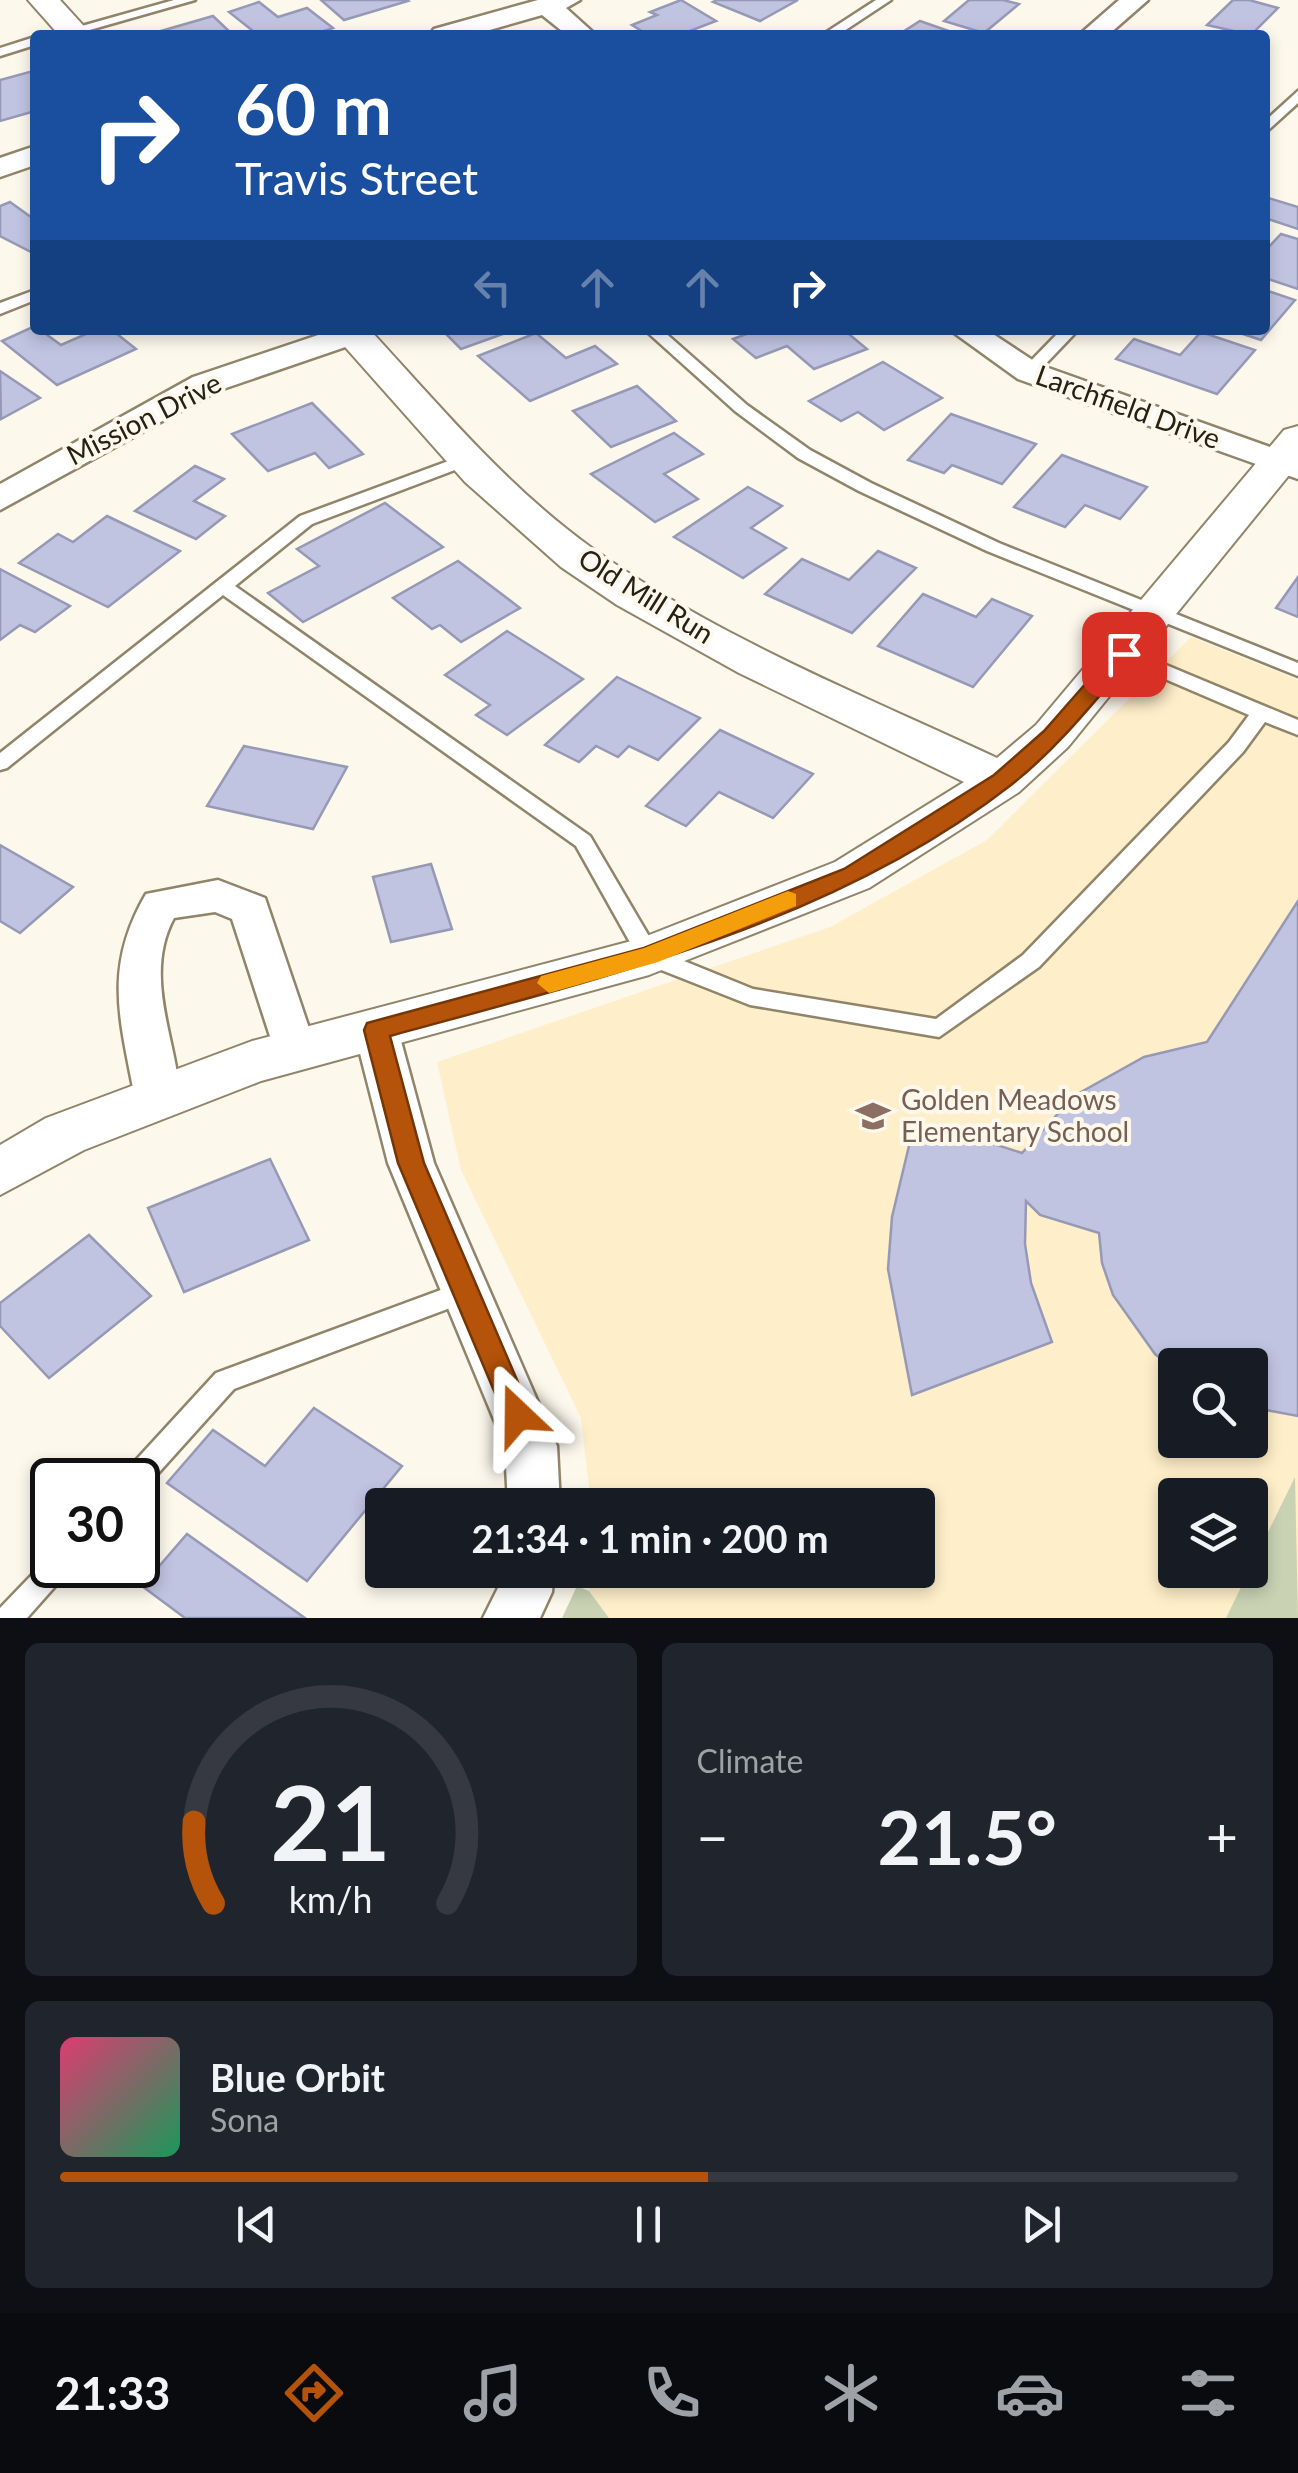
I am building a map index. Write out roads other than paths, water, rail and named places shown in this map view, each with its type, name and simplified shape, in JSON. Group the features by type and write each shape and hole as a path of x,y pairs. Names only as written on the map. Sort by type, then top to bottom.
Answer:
{"street":[{"path":"43,0 65,30"},
{"path":"1098,30 1135,0"},
{"path":"461,30 557,3 580,30"},
{"path":"0,168 30,157"},
{"name":"Mission Drive","path":"0,499 165,402 342,335"},
{"name":"Old Mill Run","path":"353,335 526,517 610,578 720,643 1002,780"},
{"name":"Larchfield Drive","path":"974,335 1029,372 1292,456"},
{"path":"0,1172 65,1134 294,1049 649,956 852,875 1002,780 1052,736 1292,456"},
{"path":"158,1098 140,1020 139,976 143,930 161,905 218,896 250,909 294,1049"},
{"path":"376,1030 411,1163 531,1446 533,1488"},
{"path":"510,1618 526,1588"}],"lane":[{"path":"82,30 189,0"},
{"path":"836,30 885,0"},
{"path":"0,52 30,43"},
{"path":"1270,124 1298,95"},
{"path":"0,308 30,296"},
{"path":"658,335 741,408 804,454 993,546 1298,670"},
{"path":"1029,372 1065,335"},
{"path":"0,763 306,520 470,458"},
{"path":"223,586 583,840 649,956 750,997 939,1028 1031,961 1236,747 1262,712"},
{"path":"1124,654 1298,728"},
{"path":"155,1458 224,1381 465,1292"},
{"path":"9,1618 37,1588"}],"place":[{"name":"Golden Meadows Elementary School","path":"873,1116"}]}
